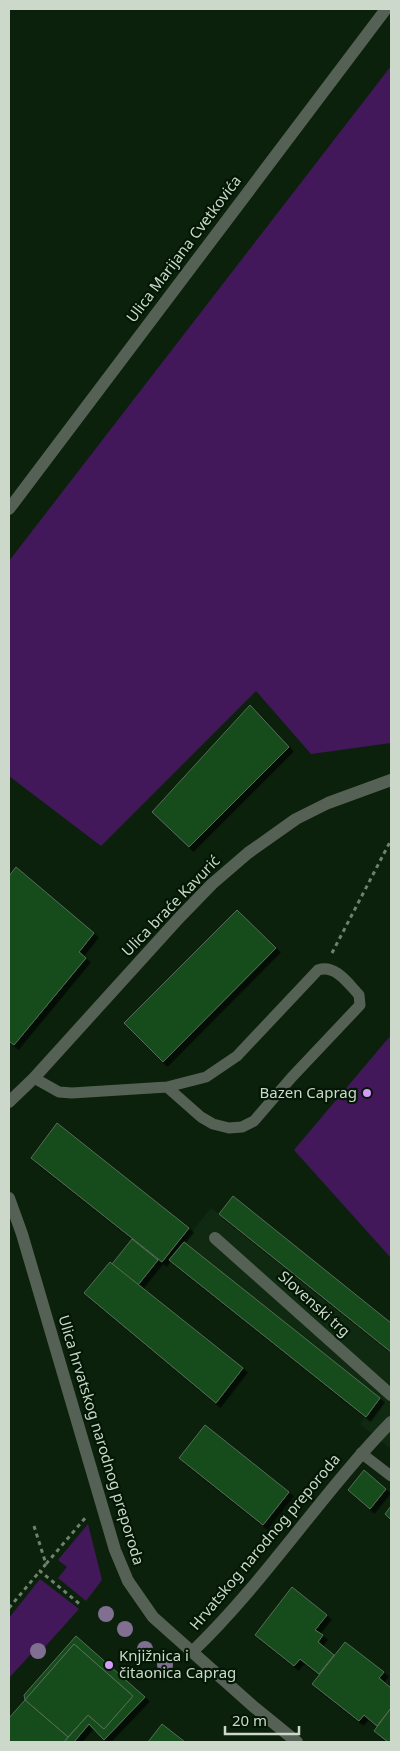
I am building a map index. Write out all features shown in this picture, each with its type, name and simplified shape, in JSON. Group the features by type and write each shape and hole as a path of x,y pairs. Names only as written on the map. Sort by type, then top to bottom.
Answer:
{"street":[{"name":"Ulica Marijana Cvetkovića","path":"9,509 386,9"},
{"name":"Ulica braće Kavurić","path":"9,1102 34,1078 212,884 248,853 304,816 336,800 391,780"},
{"name":"Ulica hrvatskog narodnog preporoda","path":"9,1198 22,1234 92,1475 121,1566 137,1597 153,1617 297,1742"},
{"name":"Slovenski trg","path":"215,1238 391,1395"},
{"path":"362,1453 391,1422"},
{"name":"Hrvatskog narodnog preporoda","path":"192,1652 233,1608 362,1453"}],"lane":[{"path":"34,1078 59,1092 72,1093 167,1087 206,1077 227,1064 315,972 328,968 334,970 359,995 360,1005 292,1077 254,1121 242,1127 229,1128 213,1124 167,1087"},
{"path":"362,1453 391,1476"}],"path":[{"path":"328,968 333,952 391,840"},
{"path":"9,1608 87,1516"},
{"path":"34,1526 46,1564"},
{"path":"40,1571 82,1606"}],"shaded area":[{"path":"391,66 391,743 311,754 256,691 101,846 9,776 9,561"},
{"name":"Bazen Caprag","path":"391,1035 391,1258 294,1150"},
{"path":"233,1196 391,1323 391,1449 360,1424 365,1417 169,1260 211,1208 219,1214"},
{"path":"88,1524 102,1580 86,1601 58,1578 67,1567 58,1560"},
{"path":"40,1579 79,1609 43,1649 39,1645 9,1678 9,1618"}],"building":[{"path":"250,705 289,747 189,847 152,812"},
{"path":"16,867 94,933 79,952 86,958 14,1045 9,1041 9,876"},
{"path":"237,910 276,948 163,1062 124,1023"},
{"path":"57,1123 189,1228 162,1262 31,1158"},
{"path":"233,1196 391,1323 391,1352 219,1214"},
{"path":"132,1239 158,1260 138,1285 112,1264"},
{"path":"184,1242 380,1398 366,1417 169,1260"},
{"path":"110,1262 243,1368 216,1403 84,1293"},
{"path":"205,1425 289,1492 263,1525 179,1458"},
{"path":"364,1470 386,1489 370,1509 348,1490"},
{"path":"391,1506 391,1520 385,1514"},
{"path":"292,1587 327,1615 315,1630 323,1635 318,1642 334,1655 319,1674 300,1659 294,1666 255,1635"},
{"path":"76,1636 145,1697 104,1740 89,1724 74,1742 64,1742 88,1715 104,1729 133,1696 74,1644 25,1700 24,1695"},
{"path":"345,1642 384,1672 379,1678 391,1688 391,1708 377,1726 364,1715 359,1721 312,1684"},
{"path":"74,1644 133,1696 104,1729 88,1715 68,1737 25,1700"},
{"path":"25,1700 68,1737 64,1742 9,1742 9,1718"},
{"path":"391,1708 391,1742 388,1742 374,1731"},
{"path":"162,1724 185,1742 148,1742"}],"place":[{"name":"Bazen Caprag","path":"367,1093"},
{"name":"Knjižnica i čitaonica Caprag","path":"109,1665"}]}
